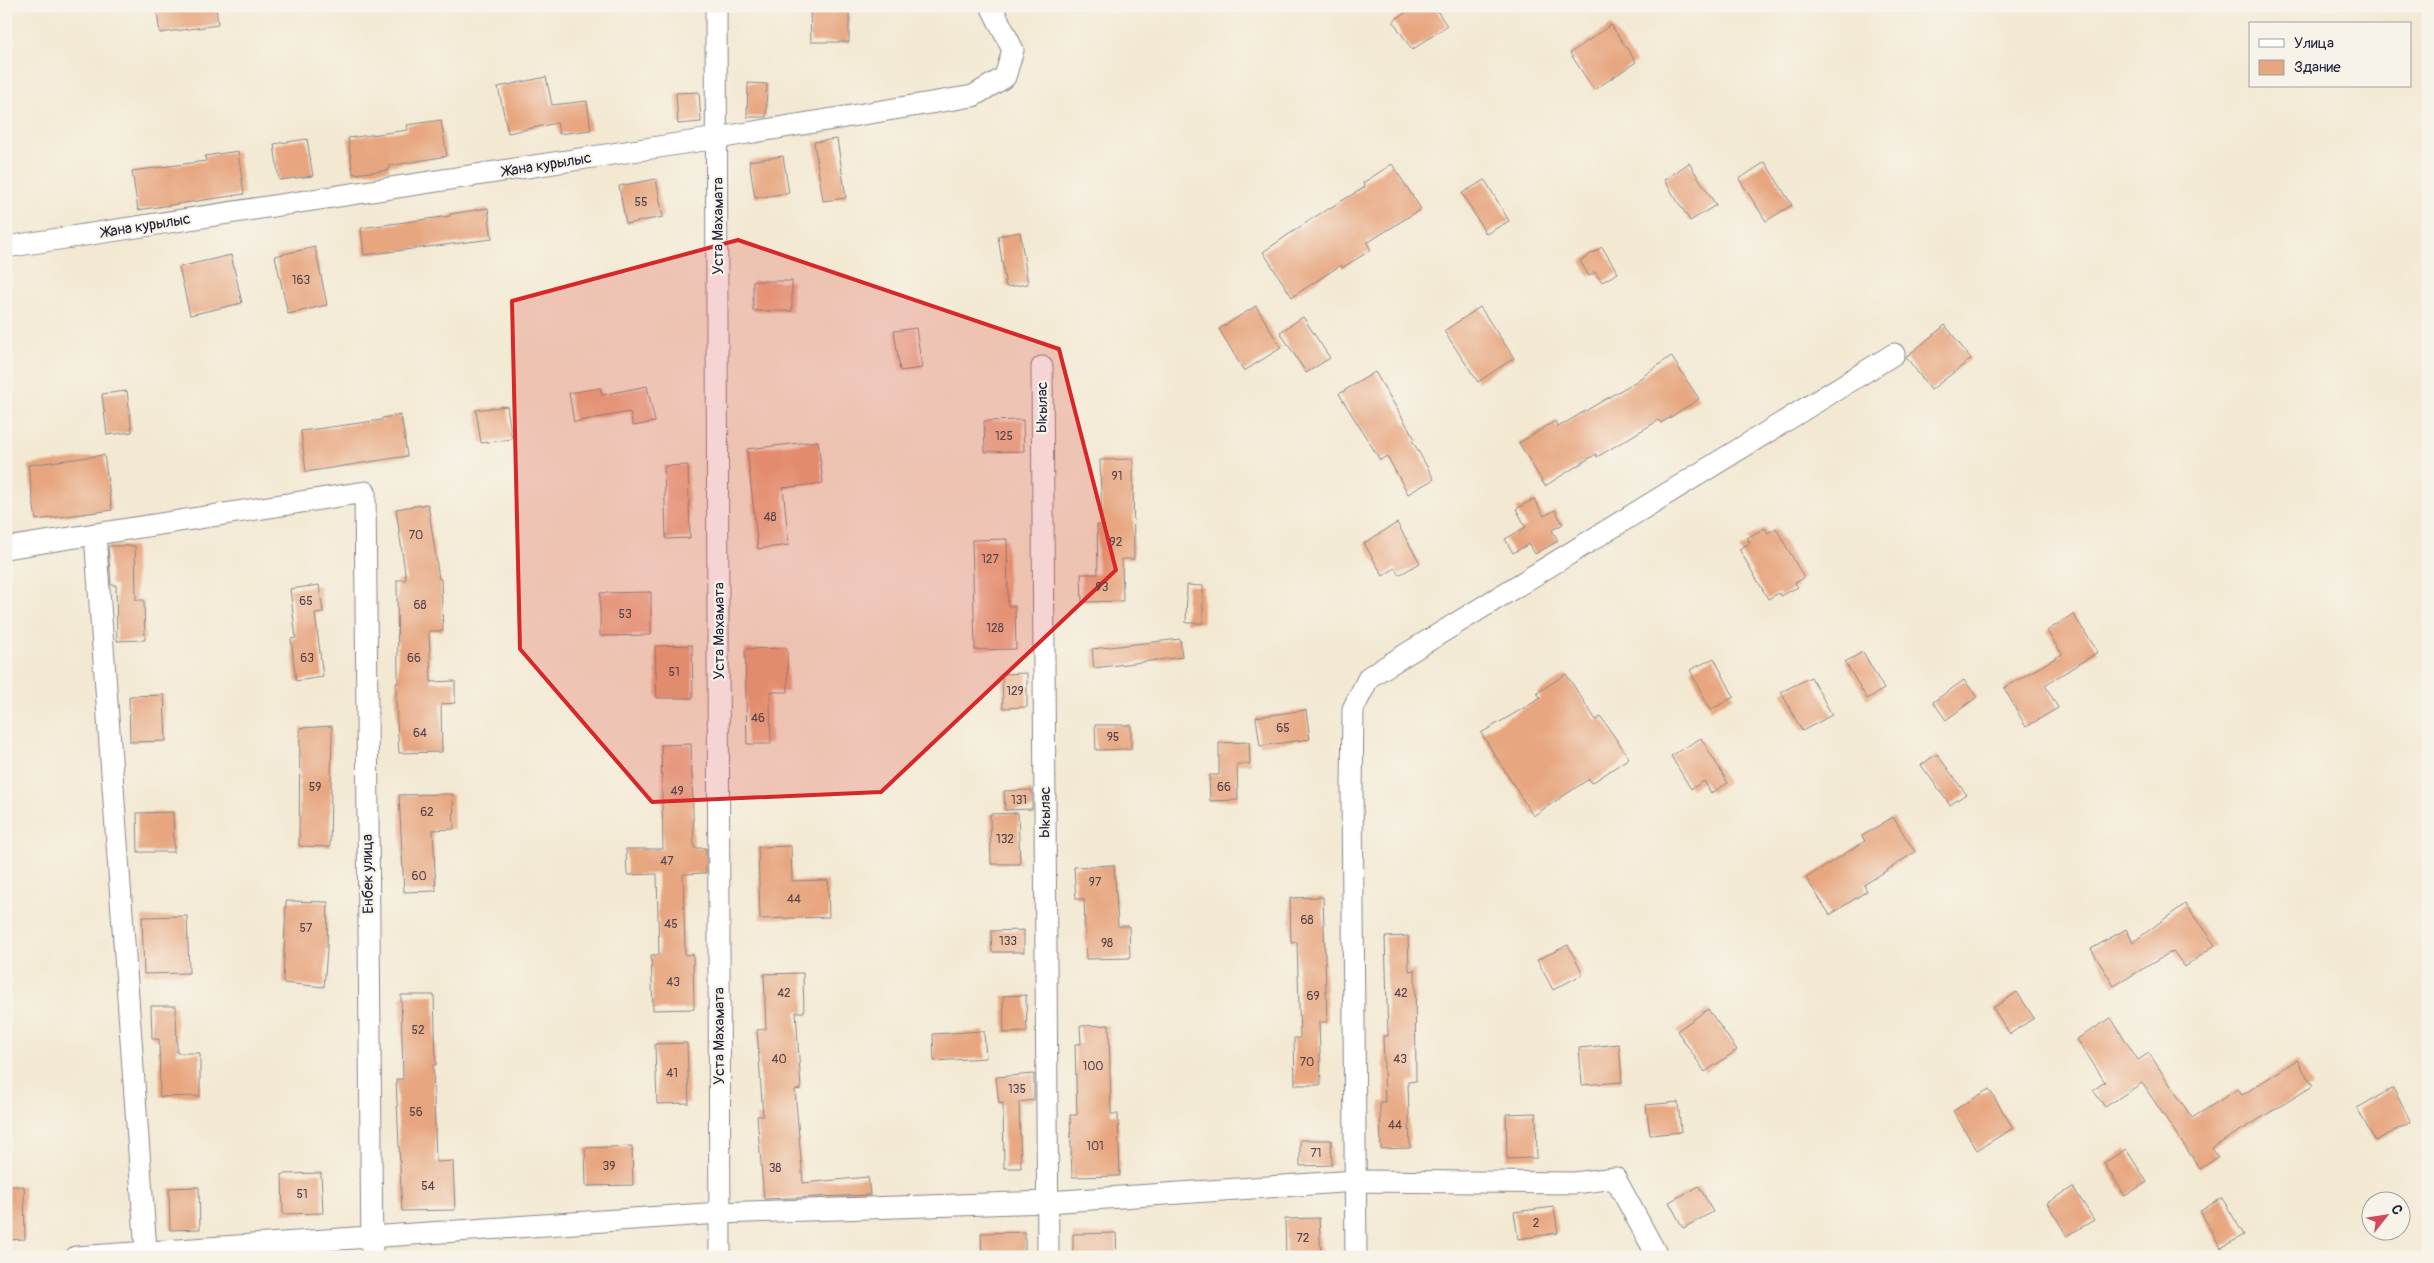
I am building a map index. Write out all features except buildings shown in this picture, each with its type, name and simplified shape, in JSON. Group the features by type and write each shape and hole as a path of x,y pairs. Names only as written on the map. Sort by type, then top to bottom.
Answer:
{"street":[{"name":"Уста Махамата","path":"716,6 720,1257"},
{"name":"Жана курылыс","path":"6,248 717,138 973,96 1005,78 1013,50 991,6"},
{"path":"1356,1257 1353,709 1369,677 1894,354"},
{"name":"Ыкылас","path":"1042,366 1048,1257"},
{"name":"Енбек улица","path":"95,534 365,492 372,1246"},
{"path":"6,548 95,534 146,1251"},
{"path":"76,1257 146,1251 372,1246 720,1213 1048,1202 1356,1180 1574,1183 1615,1178 1658,1257"}],"highlighted area":[{"path":"738,240 1059,349 1116,570 881,792 652,802 520,649 512,301"}]}
